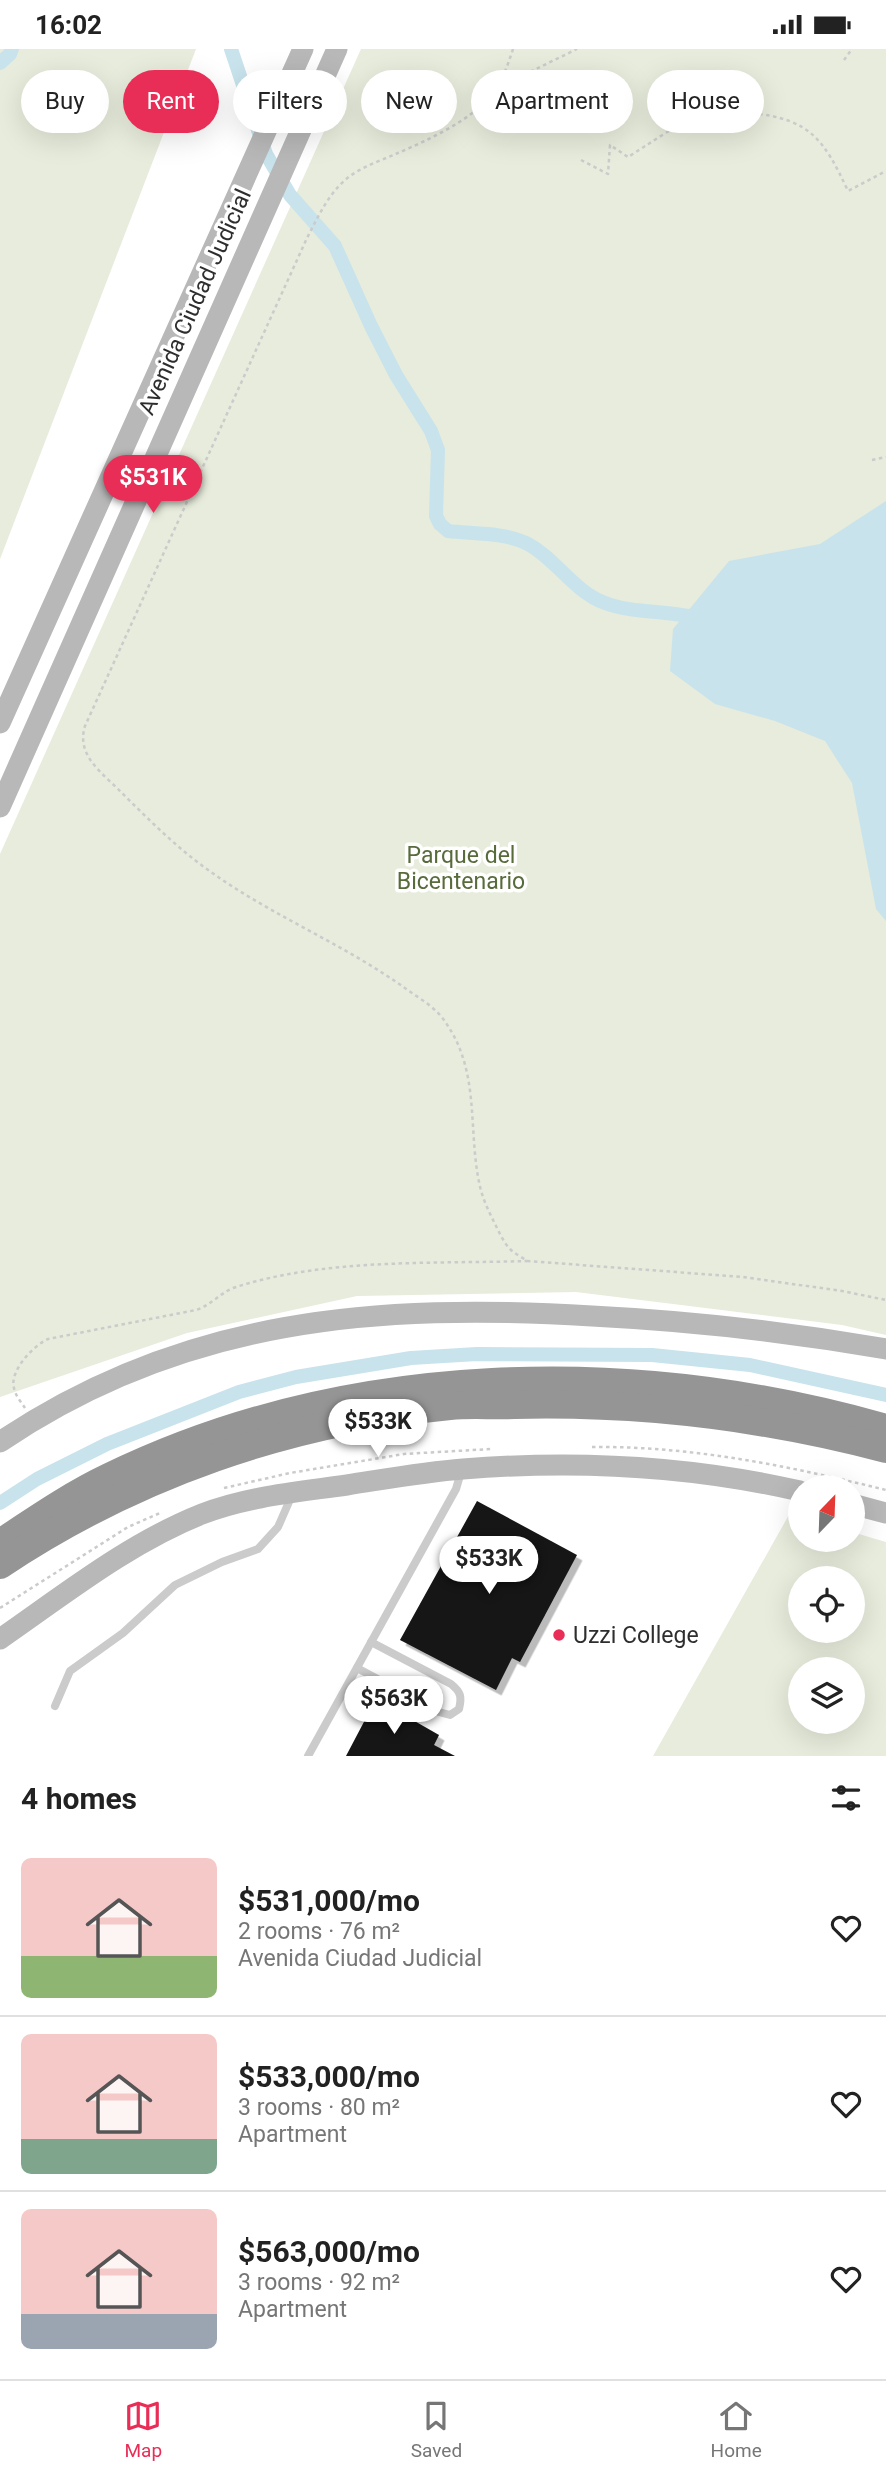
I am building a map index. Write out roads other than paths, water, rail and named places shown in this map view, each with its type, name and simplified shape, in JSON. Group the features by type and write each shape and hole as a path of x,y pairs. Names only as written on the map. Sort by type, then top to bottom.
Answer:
{"highway":[{"path":"0,1543 107,1478 230,1429 300,1409 416,1387 510,1382 612,1383 729,1394 886,1428"},
{"path":"0,1565 41,1538 120,1496 166,1475 240,1448 369,1416 453,1405 630,1406 771,1424 886,1449"}],"street":[{"name":"Avenida Ciudad Judicial","path":"0,723 303,49"},
{"name":"Avenida Ciudad Judicial","path":"0,807 337,49"},
{"path":"0,1442 31,1421 120,1375 163,1359 232,1337 340,1318 472,1311 550,1313 725,1327 816,1337 886,1349"},
{"path":"0,1639 159,1533 203,1514 241,1502 462,1469 540,1466 628,1468 733,1477 788,1488"},
{"path":"865,1507 886,1513"}],"lane":[{"path":"308,1756 456,1489 462,1469"},
{"path":"55,1706 70,1671 123,1633 175,1585 222,1562 258,1549 278,1527 294,1493"},
{"path":"357,1668 439,1712 450,1715 459,1709 459,1690 371,1642"}],"water":[{"path":"886,501 886,921 876,909 852,783 825,741 775,721 715,704 670,671 673,629 729,561 820,544"}],"waterway":[{"path":"0,63 12,49"},
{"path":"231,49 266,154 290,195 335,246 396,375 431,431 438,450 436,516 440,524 448,531 499,535 528,544 583,591 605,603 628,609 701,619"},
{"path":"0,1503 37,1479 107,1444 239,1392 296,1377 411,1358 477,1354 652,1355 750,1365 886,1395"}],"place":[{"name":"Uzzi College","path":"559,1635"}],"park label":[{"name":"Parque del Bicentenario","path":"461,868"}]}
